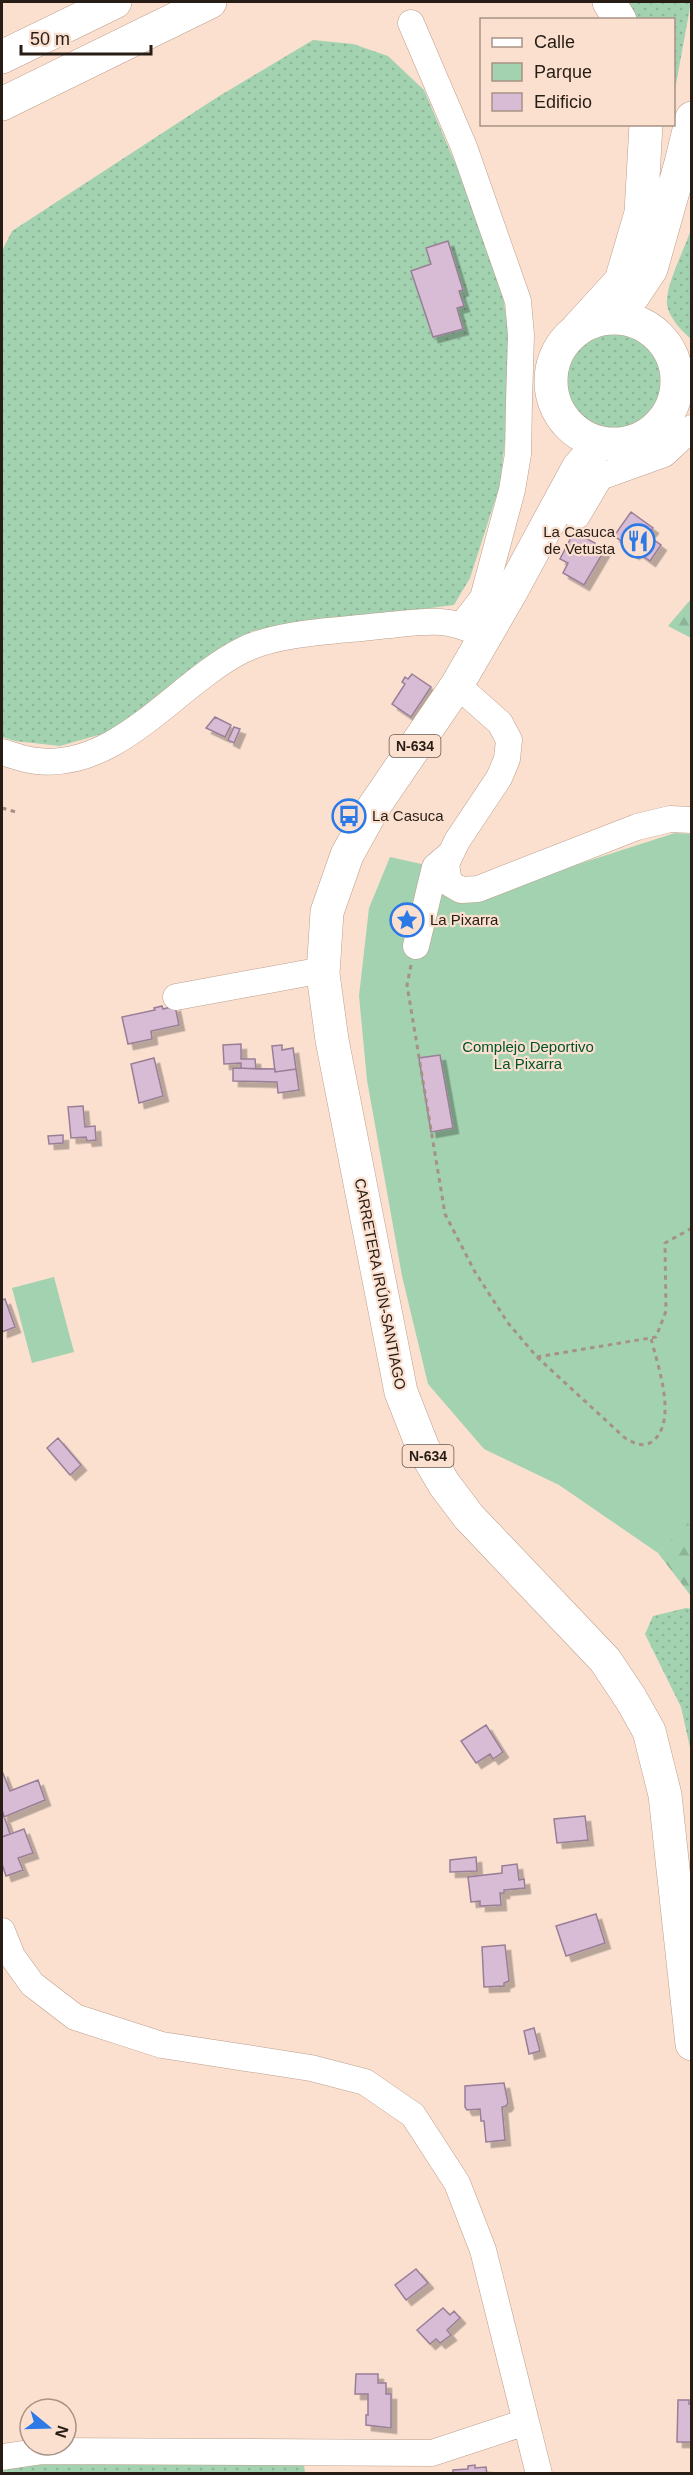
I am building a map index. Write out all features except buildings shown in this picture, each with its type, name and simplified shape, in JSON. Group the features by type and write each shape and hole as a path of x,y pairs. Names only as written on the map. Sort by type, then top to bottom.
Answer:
{"highway":[{"path":"10,52 101,2"},
{"path":"10,52 114,2"},
{"path":"2,104 210,2"},
{"path":"136,37 224,2"},
{"path":"609,2 619,18"},
{"name":"N-634","path":"611,318 633,296 651,269 686,151 692,118"},
{"path":"575,331 621,281 641,213 646,126"},
{"name":"N-634","path":"651,269 654,307 661,340"},
{"name":"N-634","path":"611,318 629,320 645,326 661,340 684,377 671,408 658,426 643,437 627,443 600,443 584,437 566,423 557,409 551,391 551,372 558,350 575,331 593,321 611,318"},
{"name":"CARRETERA IRÚN-SANTIAGO","path":"566,423 564,461 568,508"},
{"name":"CARRETERA IRÚN-SANTIAGO","path":"600,443 578,468 568,508 474,631 457,685 373,808 347,855 327,912 323,970 332,1040 400,1392 423,1448 444,1484 469,1517 605,1660 649,1731 665,1795 692,2044"}],"street":[{"path":"2,752 37,761 60,761 83,757 112,745 213,667 243,650 273,639 430,620 474,631 512,490 518,454 521,335 518,301 499,240 464,147 411,23"},
{"path":"568,508 600,477 664,454 689,436"},
{"path":"457,685 500,723 509,740 507,759 500,778 457,841 446,864 449,883 461,890 478,889 637,827 670,819 692,820"},
{"path":"416,946 435,867 452,853"},
{"path":"176,997 323,970"},
{"path":"2,1931 7,1961 32,1984 75,2017 162,2045 310,2068 365,2082 413,2115 458,2183 483,2250 539,2474"},
{"path":"2,2457 43,2451 432,2452 526,2422"}],"path":[{"path":"2,808 16,812"},
{"path":"416,946 407,985 445,1214 475,1272 508,1323 537,1357 625,1438 641,1445 652,1443 663,1428 665,1396 651,1338"},
{"path":"537,1357 656,1337 666,1311 665,1243 692,1228"}],"green space":[{"path":"623,2 691,2 675,90 675,18 633,18"},
{"path":"313,40 353,44 388,56 424,90 471,200 501,282 508,330 511,388 500,485 470,578 454,605 252,631 216,653 109,732 60,746 15,741 2,737 2,251 12,231 216,98"},
{"path":"691,229 691,339 673,319 668,310 667,297 672,277"},
{"path":"613,329 632,332 649,343 660,360 663,379 660,398 649,415 632,426 613,429 594,426 577,415 566,398 563,379 566,360 577,343 594,332"},
{"path":"691,599 691,638 668,626"},
{"name":"Complejo Deportivo La Pixarra","path":"675,833 691,834 692,1519 658,1553 559,1485 484,1449 428,1384 402,1276 367,1080 359,996 369,908 390,857 435,867 448,898 458,903"},
{"path":"54,1277 74,1352 32,1363 12,1288"},
{"path":"691,1519 691,1596 658,1553"},
{"path":"686,1608 692,1609 691,1752 681,1707 645,1634 653,1616"},
{"path":"303,2457 305,2473 2,2474 2,2461"}],"place":[{"name":"La Casuca de Vetusta","path":"638,541"},
{"name":"La Casuca","path":"349,816"},
{"name":"La Pixarra","path":"407,920"}]}
